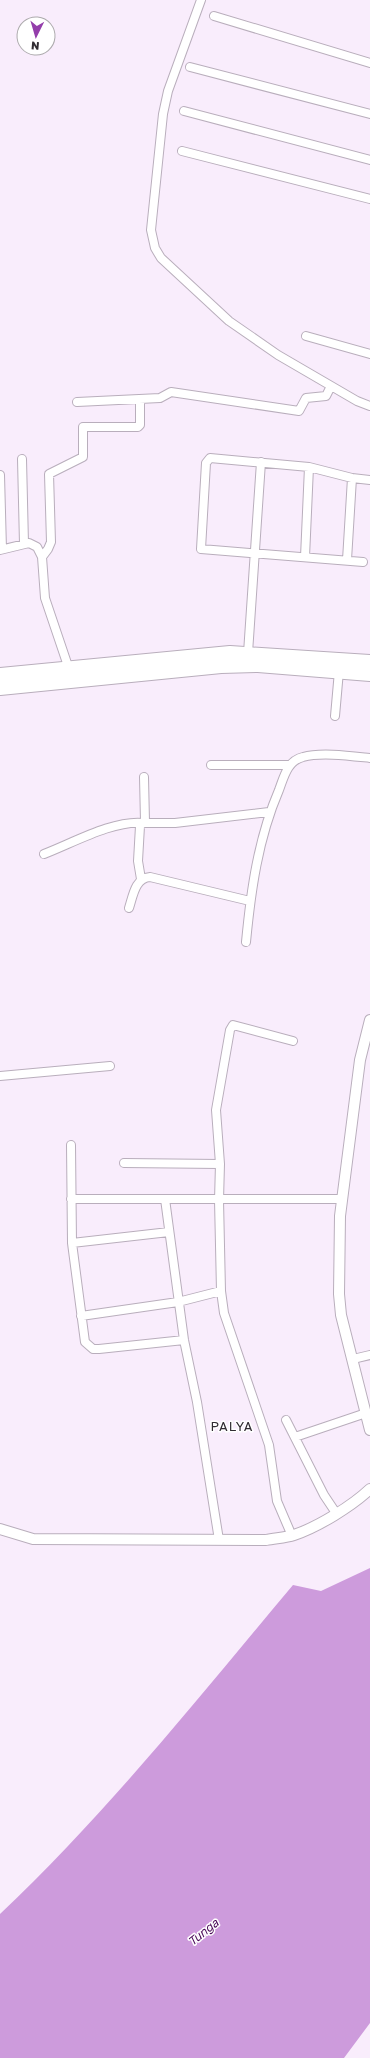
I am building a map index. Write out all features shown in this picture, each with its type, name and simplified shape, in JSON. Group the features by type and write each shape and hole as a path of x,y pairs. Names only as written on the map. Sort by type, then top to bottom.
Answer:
{"highway":[{"path":"0,675 230,653 370,662"},
{"path":"0,688 221,666 258,664 370,674"}],"street":[{"path":"201,0 168,91 163,114 151,230 155,248 178,275 229,321 278,355 331,386 370,406"},
{"path":"214,16 370,63"},
{"path":"190,67 370,114"},
{"path":"184,111 370,160"},
{"path":"182,151 370,199"},
{"path":"306,336 370,354"},
{"path":"77,402 160,398 171,392 299,411 306,398 326,396 331,386"},
{"path":"42,557 51,542 49,474 83,457 83,427 138,427 140,425 140,399"},
{"path":"363,562 201,548 207,460 210,458 310,467 352,478 370,480"},
{"path":"22,459 24,544"},
{"path":"248,653 261,462"},
{"path":"305,557 310,467"},
{"path":"0,474 1,549 24,544 33,544 38,547 42,557 46,598 69,669"},
{"path":"347,560 352,478"},
{"path":"335,716 339,671"},
{"path":"211,765 289,765 302,757 318,756 370,758"},
{"path":"246,942 250,901 262,836 289,765"},
{"path":"129,908 141,879 138,862 140,826 144,823 144,777"},
{"path":"44,854 127,823 175,823 270,812"},
{"path":"141,879 150,877 250,901"},
{"path":"370,1020 360,1060 342,1199 339,1294 352,1359 368,1415 370,1430"},
{"path":"292,1536 275,1496 269,1445 226,1324 221,1291 218,1200 220,1164 216,1110 230,1030 233,1025 293,1041"},
{"path":"0,1076 110,1066"},
{"path":"71,1145 72,1243 85,1342 93,1349 184,1340"},
{"path":"124,1163 220,1164"},
{"path":"71,1199 342,1199"},
{"path":"165,1199 168,1232 184,1340 197,1402 219,1540"},
{"path":"72,1243 168,1232"},
{"path":"81,1316 178,1302 221,1291"},
{"path":"352,1359 370,1355"},
{"path":"295,1437 368,1415"},
{"path":"286,1420 324,1495 336,1513"},
{"path":"0,1529 33,1539 266,1540 292,1536 307,1530 336,1513 370,1488"}],"water":[{"name":"Tunga","path":"370,1568 370,2023 344,2058 0,2058 0,1914 78,1836 115,1795 187,1712 293,1585 321,1591"}],"district":[{"name":"PALYA","path":"232,1426"}]}
